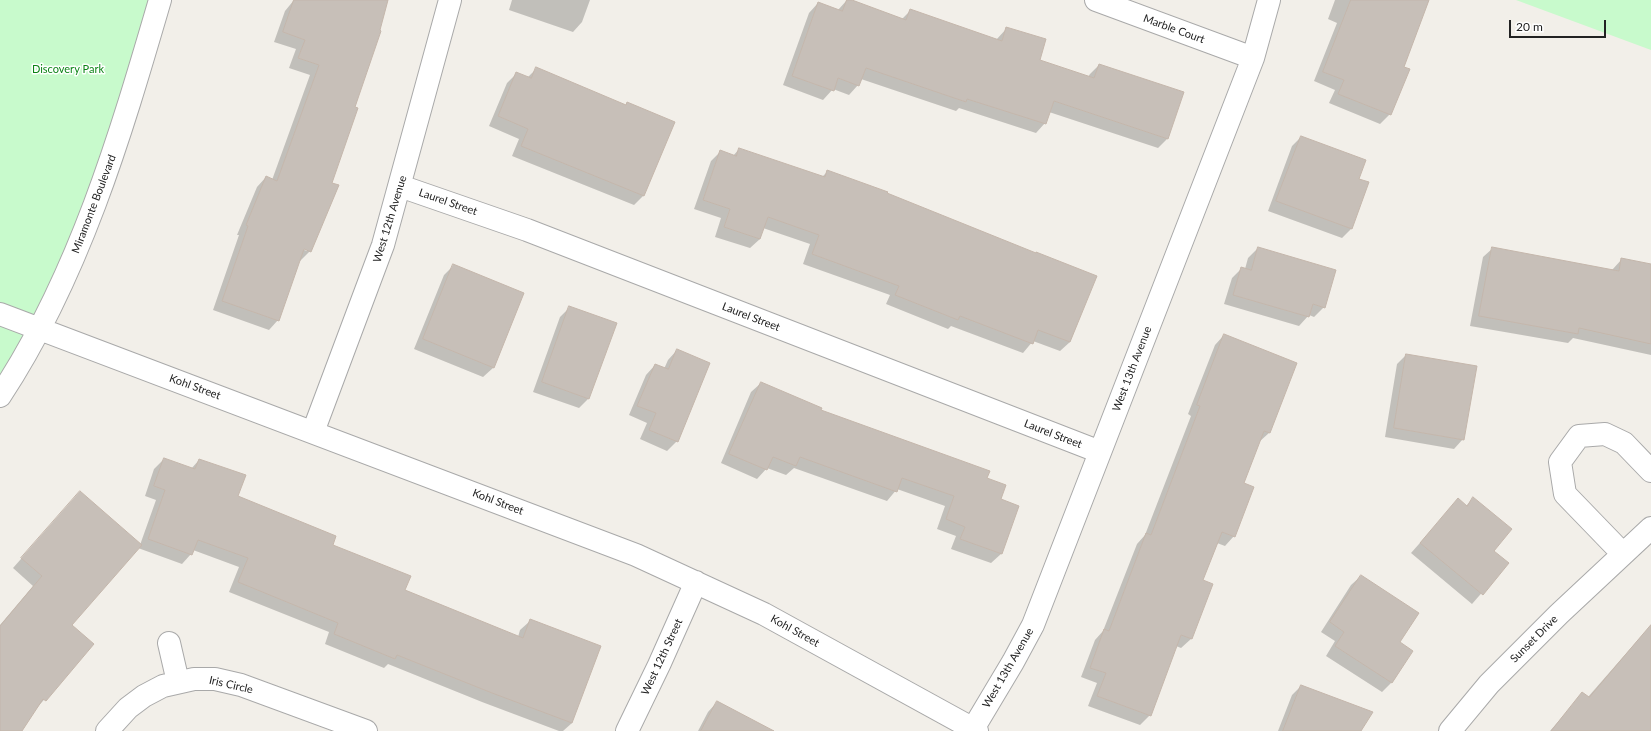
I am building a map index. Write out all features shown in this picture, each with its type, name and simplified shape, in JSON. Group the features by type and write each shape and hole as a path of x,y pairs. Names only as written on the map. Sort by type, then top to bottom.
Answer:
{"street":[{"name":"Miramonte Boulevard","path":"0,396 14,375 62,284 92,214 119,137 160,0"},
{"name":"West 12th Avenue","path":"313,432 383,245 450,0"},
{"name":"Marble Court","path":"1096,0 1253,58"},
{"name":"West 13th Avenue","path":"975,730 1033,625 1253,58 1269,0"},
{"name":"Laurel Street","path":"400,186 527,230 1100,452"},
{"name":"Kohl Street","path":"0,314 636,555 764,614 975,730"},
{"path":"1623,554 1565,494 1560,462 1579,436 1605,434 1624,443 1651,472"},
{"name":"Sunset Drive","path":"1450,731 1489,684 1559,614 1651,528"},
{"name":"West 12th Street","path":"627,731 659,665 696,582"},
{"path":"169,643 178,682"},
{"name":"Iris Circle","path":"107,731 128,708 144,696 163,686 194,679 215,679 241,685 366,731"}],"green space":[{"name":"Discovery Park","path":"0,0 160,0 112,158 0,396"},
{"path":"1516,0 1651,0 1651,50"}],"building":[{"path":"294,0 388,0 381,31 355,107 358,108 332,183 339,185 311,252 304,249 279,321 222,301 248,226 246,225 266,176 277,181 319,65 298,58 305,40 283,32"},
{"path":"847,0 852,0 906,20 910,9 1002,41 1006,27 1046,39 1040,60 1094,78 1099,64 1184,92 1168,139 1054,101 1046,124 967,99 966,102 866,68 859,86 838,78 834,91 792,76 818,2 842,11"},
{"path":"1351,0 1429,0 1404,67 1410,69 1391,115 1338,94 1344,80 1323,72"},
{"path":"536,67 626,105 627,102 675,122 644,196 521,146 528,129 498,116 516,72 531,78"},
{"path":"1301,136 1366,160 1359,179 1369,182 1352,229 1276,201"},
{"path":"739,148 825,177 827,170 888,192 887,193 1097,276 1070,342 1038,330 1033,344 960,316 958,320 895,295 899,286 812,254 819,235 768,217 760,239 724,227 730,209 703,200 720,150 736,156"},
{"path":"1258,247 1336,270 1325,308 1313,304 1309,317 1233,295 1241,267 1251,270"},
{"path":"1492,247 1619,271 1621,258 1651,264 1651,344 1579,328 1578,334 1479,316"},
{"path":"453,264 524,293 494,368 423,339"},
{"path":"569,306 617,323 589,399 542,382"},
{"path":"1224,334 1297,363 1270,433 1264,431 1244,483 1254,487 1235,537 1222,532 1203,580 1213,584 1192,639 1181,635 1151,716 1097,696 1106,673 1090,668 1104,629 1109,631 1146,533 1151,535 1200,406 1197,405"},
{"path":"677,349 710,363 678,442 649,430 656,413 637,406 655,364 668,369"},
{"path":"1406,354 1477,366 1464,440 1394,428"},
{"path":"761,382 822,408 821,410 990,471 987,478 1006,485 1001,499 1019,506 1002,554 960,539 965,527 946,519 954,496 902,478 897,492 800,457 796,466 773,457 767,470 729,454"},
{"path":"164,458 195,469 199,459 246,475 238,496 336,536 333,545 411,576 405,590 523,638 530,619 601,646 572,723 397,655 395,659 334,634 338,623 238,582 248,558 198,540 192,555 148,539 165,490 154,486"},
{"path":"80,491 142,545 72,625 94,644 46,701 43,699 22,731 0,731 0,626 42,576 21,558"},
{"path":"1473,497 1512,529 1494,551 1509,563 1483,595 1420,543 1458,498 1467,506"},
{"path":"1361,575 1419,613 1400,642 1413,651 1392,683 1335,646 1344,632 1330,622"},
{"path":"1651,625 1651,731 1551,731 1582,692 1589,697"},
{"path":"1301,685 1373,712 1361,731 1283,731"},
{"path":"717,701 774,731 701,731"}]}
